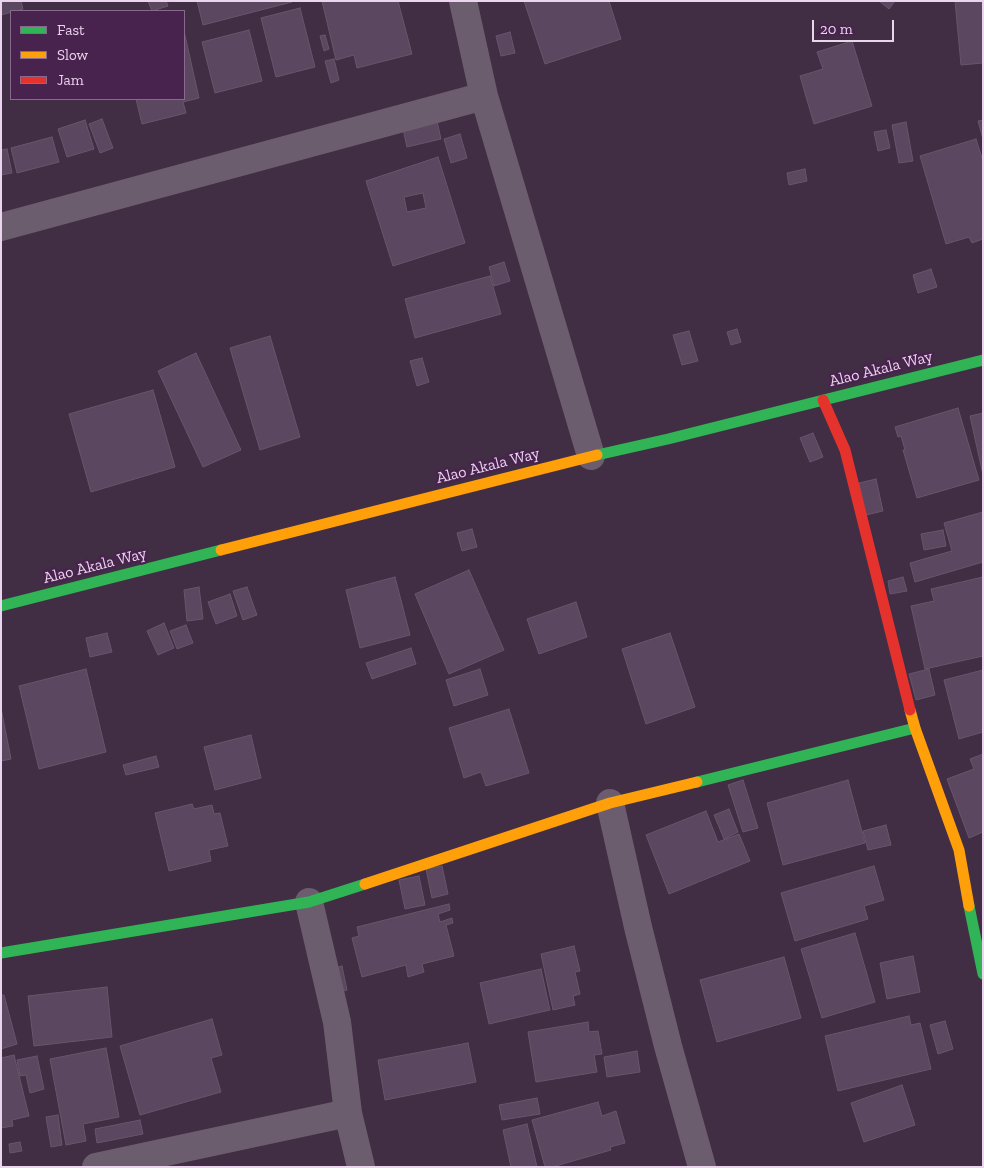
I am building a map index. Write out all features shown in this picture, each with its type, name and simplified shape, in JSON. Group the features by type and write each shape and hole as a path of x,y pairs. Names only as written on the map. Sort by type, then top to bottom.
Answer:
{"street":[{"path":"463,1 484,96 591,456"},
{"path":"1,227 484,96"},
{"name":"Alao Akala Way","path":"1,606 591,456 983,360"},
{"path":"823,400 845,450 915,728 959,850 983,974"},
{"path":"1,952 308,902 610,803 915,728"},
{"path":"610,803 638,927 702,1167"},
{"path":"308,902 337,1022 348,1113 361,1167"},
{"path":"96,1167 348,1113"}],"building":[{"path":"1,1 21,1 23,9 10,10 10,13 1,15"},
{"path":"148,1 166,1 168,6 152,10"},
{"path":"197,1 292,1 292,2 203,25"},
{"path":"322,1 398,1 412,54 357,68 354,55 336,60"},
{"path":"524,1 609,1 621,39 545,64"},
{"path":"879,1 895,1 889,9"},
{"path":"955,1 983,1 983,63 961,65"},
{"path":"300,8 315,67 276,77 261,18"},
{"path":"249,30 262,81 215,93 202,42"},
{"path":"510,32 515,53 501,56 496,36"},
{"path":"185,35 199,98 183,102 186,113 142,124 136,100 185,100"},
{"path":"325,35 329,49 324,51 320,36"},
{"path":"852,41 872,106 814,124 800,76 823,69 817,52"},
{"path":"334,59 339,80 331,83 325,61"},
{"path":"102,119 113,148 100,153 89,124"},
{"path":"85,120 94,149 67,157 58,129"},
{"path":"983,120 983,139 978,121"},
{"path":"437,121 441,139 407,147 403,129"},
{"path":"906,122 913,161 899,163 892,125"},
{"path":"886,130 890,148 878,151 874,132"},
{"path":"460,134 467,158 451,163 444,139"},
{"path":"52,137 59,162 17,173 11,148"},
{"path":"976,139 983,161 983,239 972,243 969,237 946,244 920,156"},
{"path":"7,149 12,173 1,175 1,150"},
{"path":"438,157 465,243 393,266 366,181","holes":["423,193 426,208 407,212 404,197"]},
{"path":"805,169 807,181 789,185 787,173"},
{"path":"504,262 510,281 494,286 489,267"},
{"path":"931,269 937,287 918,293 913,275"},
{"path":"490,276 501,314 415,338 405,299"},
{"path":"737,329 741,342 731,345 727,332"},
{"path":"689,331 698,361 682,365 673,335"},
{"path":"270,336 300,437 260,450 230,348"},
{"path":"196,353 241,450 203,467 158,371"},
{"path":"422,358 429,382 417,386 410,361"},
{"path":"153,390 175,467 91,492 69,414"},
{"path":"958,408 979,480 917,498 903,450 905,450 901,436 898,437 895,427"},
{"path":"983,413 983,475 970,416"},
{"path":"813,433 823,457 810,462 800,438"},
{"path":"876,479 883,511 866,515 859,483"},
{"path":"983,512 983,562 915,582 910,563 952,551 944,523"},
{"path":"472,529 477,547 462,551 457,533"},
{"path":"943,530 946,546 924,550 921,534"},
{"path":"469,570 504,650 449,674 415,594"},
{"path":"395,577 410,635 360,648 346,590"},
{"path":"903,577 907,591 890,594 888,581"},
{"path":"983,577 983,656 925,669 911,606 934,601 931,589"},
{"path":"199,587 203,619 187,621 184,590"},
{"path":"247,587 257,615 243,620 233,591"},
{"path":"230,594 237,616 216,624 208,602"},
{"path":"576,602 587,637 539,654 527,619"},
{"path":"164,623 174,648 158,655 147,631"},
{"path":"186,625 193,643 177,649 170,631"},
{"path":"107,633 112,652 90,657 86,638"},
{"path":"670,633 695,707 646,724 622,649"},
{"path":"411,648 416,664 372,679 366,663"},
{"path":"86,669 106,752 39,769 19,686"},
{"path":"480,669 488,695 454,706 446,680"},
{"path":"929,669 935,695 916,700 909,674"},
{"path":"983,670 983,732 959,739 944,680"},
{"path":"1,708 11,759 1,761"},
{"path":"509,709 529,773 486,786 481,772 464,778 449,728"},
{"path":"251,735 261,778 215,790 204,747"},
{"path":"983,754 983,832 969,838 947,779 974,769 970,759"},
{"path":"156,756 159,767 126,775 123,765"},
{"path":"743,780 758,828 743,832 728,785"},
{"path":"848,780 865,843 783,865 767,803"},
{"path":"192,804 194,809 212,805 214,814 220,813 228,846 209,850 211,861 169,871 155,813"},
{"path":"729,809 738,832 724,839 714,815"},
{"path":"706,811 718,842 739,834 750,861 669,894 646,835"},
{"path":"886,825 891,845 868,850 863,831"},
{"path":"442,866 448,894 432,898 426,869"},
{"path":"874,866 884,900 864,906 868,919 795,941 781,893"},
{"path":"419,876 425,905 405,909 399,880"},
{"path":"449,904 450,910 438,914 440,922 452,918 453,923 446,925 454,956 422,964 424,972 408,977 406,965 362,977 352,938 359,936 357,927"},
{"path":"855,933 875,1002 822,1018 801,949"},
{"path":"574,946 580,971 575,972 580,994 573,996 575,1005 553,1010 541,954"},
{"path":"913,956 920,992 887,999 880,963"},
{"path":"784,957 801,1018 717,1042 700,980"},
{"path":"342,966 347,990 334,993 328,970"},
{"path":"541,969 550,1010 489,1024 480,983"},
{"path":"107,987 112,1037 34,1046 28,996"},
{"path":"1,995 4,995 17,1044 1,1049"},
{"path":"909,1016 911,1025 920,1023 931,1069 838,1091 825,1036"},
{"path":"212,1019 222,1055 211,1058 221,1092 140,1115 120,1046"},
{"path":"945,1021 953,1049 938,1054 930,1025"},
{"path":"588,1022 589,1032 598,1031 602,1054 594,1055 597,1072 536,1082 528,1032"},
{"path":"468,1043 476,1082 385,1100 378,1060"},
{"path":"106,1048 119,1117 83,1124 86,1141 66,1145 50,1059"},
{"path":"637,1051 640,1072 607,1077 604,1057"},
{"path":"14,1055 29,1116 12,1120 13,1126 1,1128 1,1058"},
{"path":"37,1056 44,1089 30,1093 26,1075 20,1076 17,1060"},
{"path":"902,1085 915,1125 864,1142 851,1103"},
{"path":"537,1098 540,1114 502,1120 499,1105"},
{"path":"598,1102 602,1116 616,1111 625,1143 610,1147 611,1150 552,1167 545,1167 532,1120"},
{"path":"58,1115 62,1145 51,1147 46,1117"},
{"path":"140,1120 143,1134 97,1143 95,1129"},
{"path":"527,1124 537,1167 511,1167 503,1130"},
{"path":"20,1142 22,1151 10,1153 9,1144"}],"traffic: fast":[{"path":"597,455 983,360"},
{"path":"1,606 221,550"},
{"path":"697,782 915,728"},
{"path":"1,953 309,902 365,884"},
{"path":"969,906 983,974"}],"traffic: slow":[{"path":"221,550 597,455"},
{"path":"910,710 959,850 969,906"},
{"path":"365,884 610,803 697,782"}],"traffic: jam":[{"path":"823,400 845,450 910,710"}]}
